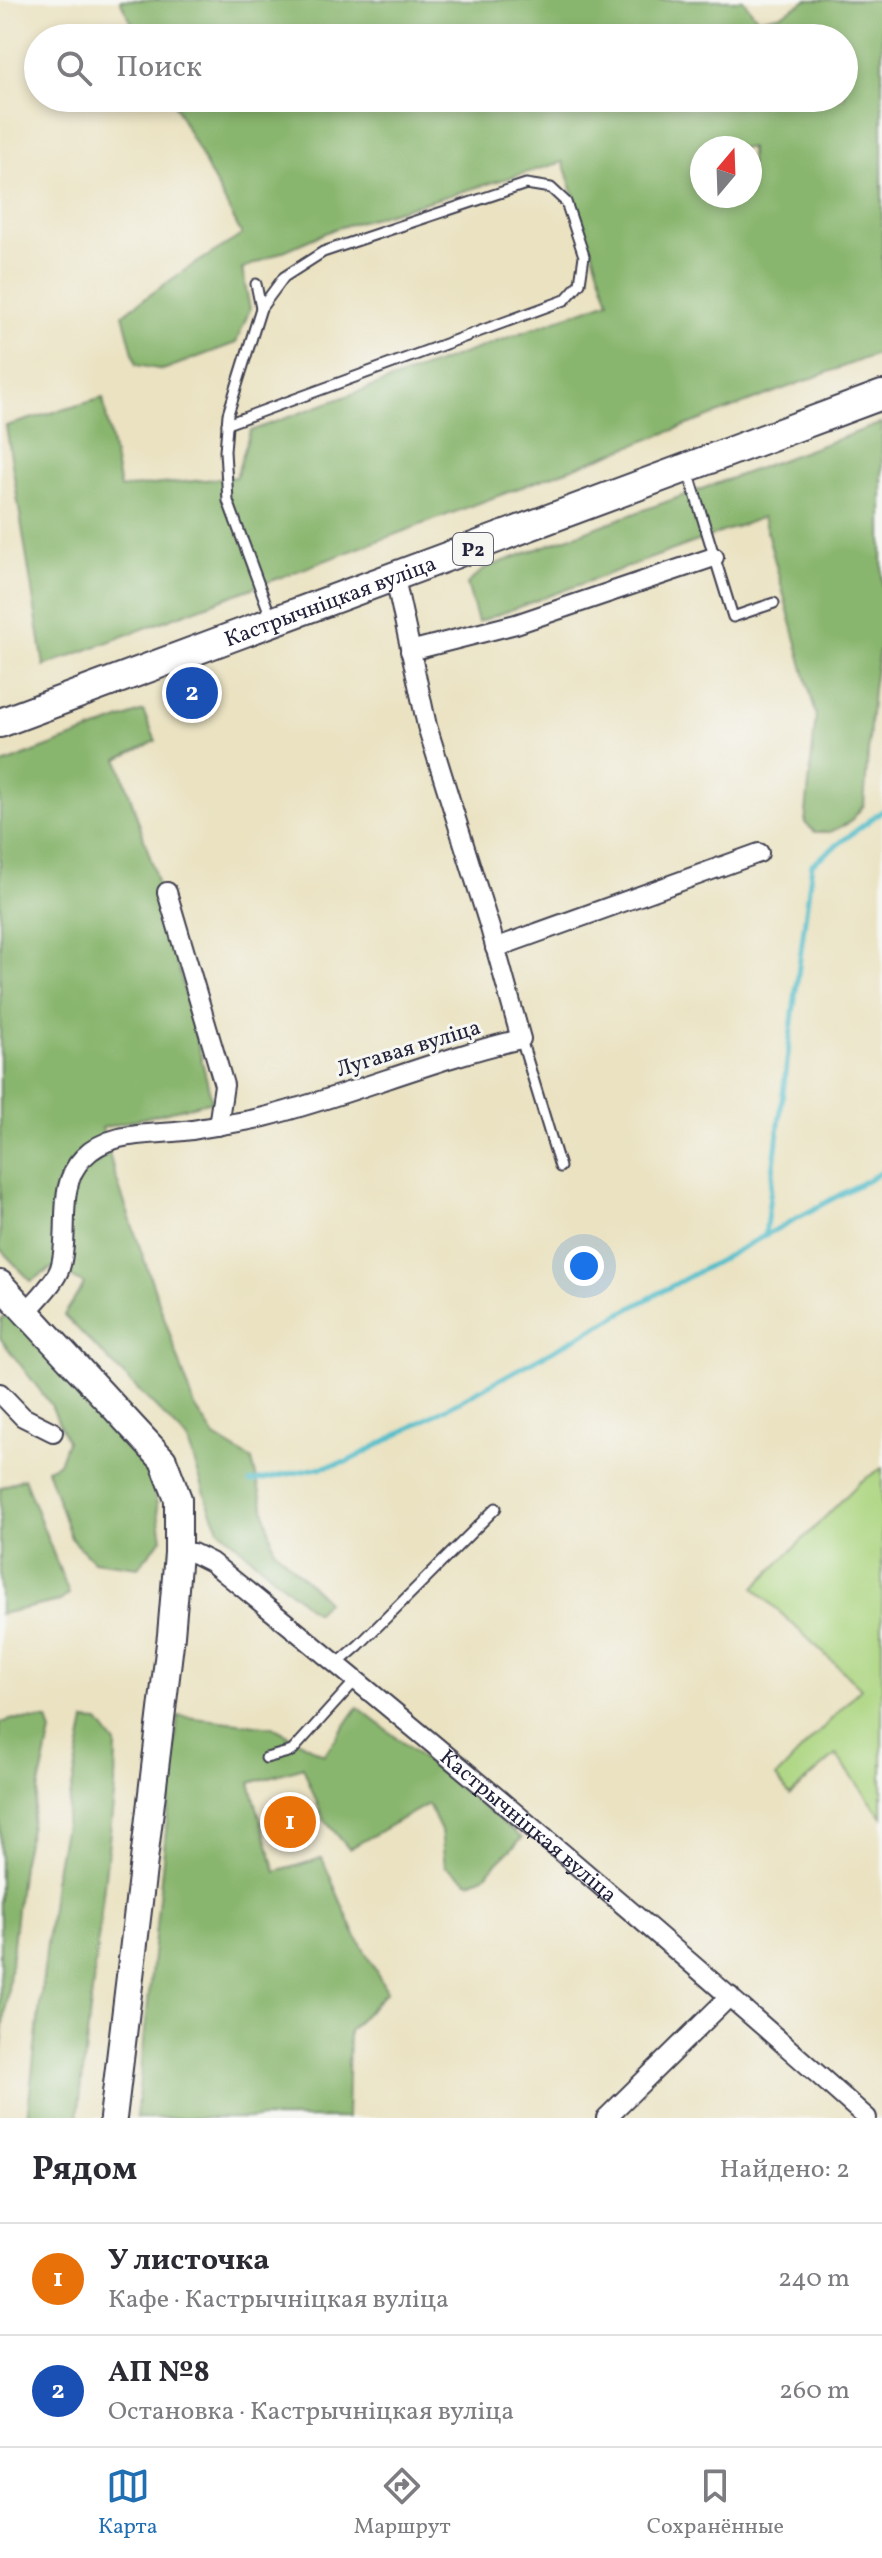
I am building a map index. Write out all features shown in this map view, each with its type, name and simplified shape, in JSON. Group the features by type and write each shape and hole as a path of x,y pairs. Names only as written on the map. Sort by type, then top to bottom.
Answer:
{"main road":[{"name":"Кастрычніцкая вуліца","path":"0,723 882,395"}],"street":[{"path":"410,651 516,624 714,557"},
{"path":"395,578 427,726 521,1039"},
{"path":"495,948 759,853"},
{"path":"167,892 224,1085 218,1126"},
{"name":"Лугавая вуліца","path":"27,1312 59,1272 66,1241 67,1183 81,1159 96,1147 123,1137 193,1131 265,1117 479,1049 521,1039"},
{"path":"0,1284 163,1460 178,1499 178,1553 170,1651 113,2118"},
{"path":"0,1393 23,1417 53,1432"},
{"name":"Кастрычніцкая вуліца","path":"178,1553 193,1553 211,1562 337,1664 730,1996 867,2118"},
{"path":"606,2118 730,1996"}],"lane":[{"path":"227,424 565,300 580,283 584,256 566,202 551,188 526,184 323,252 284,277 261,308 235,388 227,424 225,451 228,501 273,623"},
{"path":"256,284 261,308"},
{"path":"687,468 733,617 774,603"},
{"path":"521,1039 560,1167"},
{"path":"337,1664 496,1508"},
{"path":"266,1758 292,1751 356,1680"}],"green space":[{"path":"120,0 743,0 758,19 782,14 807,0 882,0 882,352 44,666 6,426 103,398 120,488 236,477 250,431 609,301 563,162 334,229 242,269 250,309 236,343 163,370 136,365 123,314 242,235 178,112 858,112 858,24 132,24"},
{"path":"882,423 882,631 873,689 864,805 849,823 830,832 815,832 805,823 816,715 763,517 478,622 467,584 485,568"},
{"path":"143,711 156,741 118,759 152,863 212,1101 102,1128 115,1175 195,1407 215,1437 252,1460 274,1549 327,1601 315,1613 219,1529 187,1439 64,1315 84,1284 54,1267 31,1281 0,1249 0,765"},
{"path":"11,1311 141,1455 153,1480 162,1539 138,1567 93,1561 71,1538 47,1469 59,1463 67,1441 51,1405 0,1338 1,1319"},
{"path":"882,1468 882,1817 836,1755 790,1795 776,1777 861,1688 754,1588 860,1482"},
{"path":"24,1478 69,1594 60,1601 0,1614 0,1488"},
{"path":"358,1707 522,1838 484,1876 470,1882 445,1866 441,1831 428,1804 349,1849 323,1818 303,1767 250,1783 276,1872 322,1858 354,1932 387,1991 349,2031 347,2118 136,2118 178,1716 273,1727 324,1755"},
{"path":"14,1719 47,1720 51,1732 22,1865 0,2061 0,1723"},
{"path":"85,1721 99,1722 116,1744 115,1787 78,2118 27,2118 54,1881"}],"waterway":[{"path":"765,1235 812,864 882,811"},
{"path":"250,1482 347,1462 882,1172"}],"place":[{"name":"АП №8","path":"192,693"},
{"name":"У листочка","path":"290,1822"}]}
